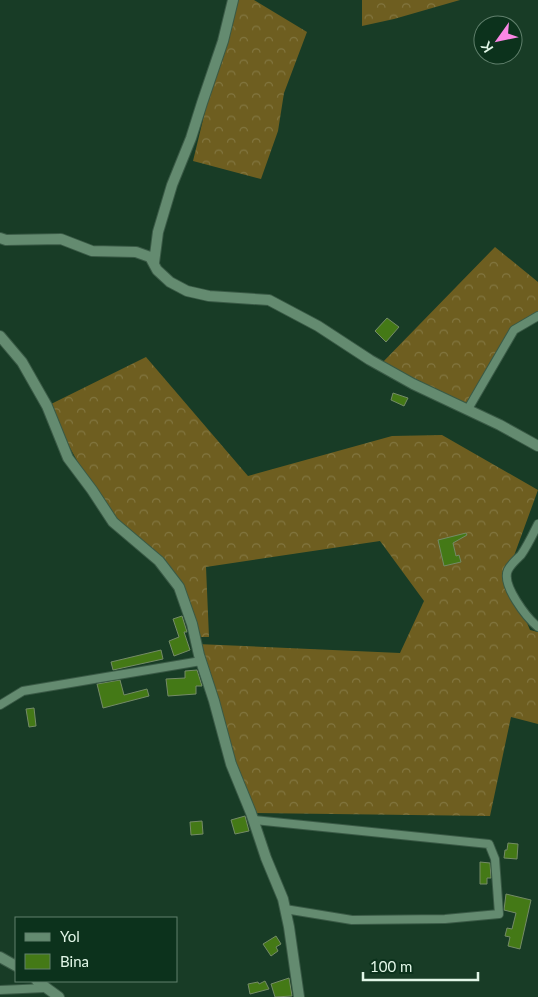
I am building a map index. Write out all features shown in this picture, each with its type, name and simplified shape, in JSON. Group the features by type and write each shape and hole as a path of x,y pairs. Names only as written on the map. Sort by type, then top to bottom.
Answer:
{"street":[{"path":"154,263 158,232 172,185 191,138 223,41 232,0"},
{"path":"0,238 6,240 61,239 92,251 136,252 150,257 158,270 170,282 187,291 209,296 269,300 318,326 370,360 412,384 468,409 538,446"},
{"path":"468,409 514,330 538,316"},
{"path":"0,336 22,362 47,406 68,458 113,522 159,561 179,587 192,624 231,764 254,820 282,899 299,997"},
{"path":"538,524 522,553 508,568 507,575 510,587 524,614 538,627"},
{"path":"0,705 23,691 201,661"},
{"path":"254,820 489,844 495,860 499,914 445,919 352,920 285,910"},
{"path":"0,956 15,965"},
{"path":"0,990 41,984 59,997"}],"green space":[{"path":"232,0 254,0 307,32 284,93 278,131 261,179 193,161"},
{"path":"362,0 460,0 362,26"},
{"path":"495,247 538,282 538,316 514,330 468,409 380,365"},
{"path":"146,357 248,476 392,436 442,435 538,490 507,575 530,630 538,632 538,724 511,717 490,816 251,813 197,644 400,653 424,601 380,541 206,567 209,637 195,637 164,567 102,506 47,406"}],"building":[{"path":"387,318 399,327 386,342 375,331"},
{"path":"393,393 408,398 404,406 391,400"},
{"path":"466,533 467,535 453,543 456,556 459,555 461,562 444,566 438,540"},
{"path":"182,616 187,632 184,632 190,650 174,656 169,641 179,637 173,619"},
{"path":"161,650 163,659 113,670 111,662"},
{"path":"197,670 202,686 196,686 196,694 168,696 166,679 185,678 185,671"},
{"path":"120,680 124,695 147,689 149,696 103,708 97,684"},
{"path":"34,708 36,726 29,727 26,709"},
{"path":"245,816 249,831 235,834 231,820"},
{"path":"202,821 203,834 191,835 190,822"},
{"path":"508,843 518,844 517,859 504,858"},
{"path":"480,862 490,863 491,878 487,878 487,884 480,884"},
{"path":"506,894 531,900 520,949 508,946 510,937 505,936 507,928 512,929 516,913 504,910"},
{"path":"276,936 281,944 276,947 278,951 271,956 263,944"},
{"path":"289,978 292,996 275,997 271,984"},
{"path":"265,981 269,989 250,994 248,984 258,982 259,984"}]}
